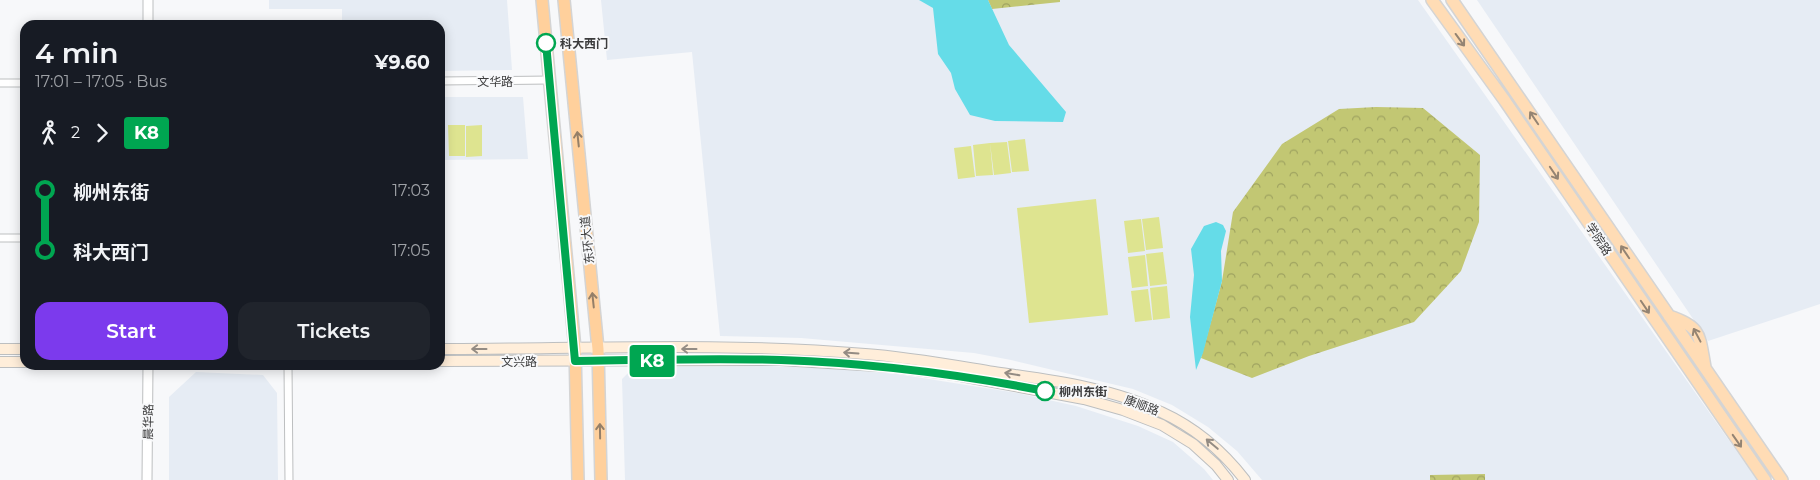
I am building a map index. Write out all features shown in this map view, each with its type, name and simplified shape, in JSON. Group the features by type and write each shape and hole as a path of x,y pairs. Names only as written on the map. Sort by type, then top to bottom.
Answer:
{"highway":[{"name":"东环大道","path":"542,0 575,349 578,480"},
{"name":"东环大道","path":"564,0 598,355 601,480"}],"main road":[{"name":"学院路","path":"1432,0 1505,101 1765,480"},
{"name":"学院路","path":"1452,0 1782,480"},
{"path":"0,349 20,349"},
{"name":"文兴路","path":"445,349 575,349 598,355"},
{"name":"康顺路","path":"598,355 770,349 867,354 1044,379 1136,401 1161,412 1211,442 1229,459 1245,480"},
{"name":"文兴路","path":"445,361 575,361 598,355"},
{"name":"康顺路","path":"598,355 853,364 893,367 1021,386 1092,401 1123,410 1162,425 1193,444 1216,464 1228,480"},
{"path":"0,362 20,362"}],"street":[{"path":"148,0 148,20"},
{"name":"文华路","path":"445,81 550,80"},
{"path":"0,84 20,83"},
{"path":"0,238 20,238"},
{"name":"晨华路","path":"147,480 148,370"},
{"path":"288,370 290,480"}],"shaded area":[{"path":"269,0 507,0 512,70 445,71 445,20 342,20 342,9 269,9"},
{"path":"601,0 1418,0 1757,480 1262,480 1237,451 1208,427 1172,405 1133,389 974,353 801,338 720,336 692,52 607,60"},
{"path":"1477,0 1820,0 1820,304 1708,341"},
{"path":"445,97 523,97 528,159 445,160"},
{"path":"771,366 897,374 1017,393 1076,406 1138,426 1173,442 1204,469 1213,480 625,480 622,379 634,367"},
{"path":"196,372 263,375 277,393 278,480 169,480 169,397"}],"green space":[{"path":"988,0 1060,0 1060,2 992,9"},
{"path":"1376,107 1423,108 1480,155 1479,222 1461,271 1414,322 1309,356 1252,378 1201,358 1222,281 1233,212 1282,144 1339,109"},
{"path":"448,125 465,125 465,156 449,156"},
{"path":"482,125 482,156 466,157 466,126"},
{"path":"1025,139 1029,171 1012,172 1008,141"},
{"path":"1007,142 1011,173 994,175 990,143"},
{"path":"990,143 993,175 976,176 973,145"},
{"path":"971,146 975,177 958,179 954,148"},
{"path":"1096,199 1108,315 1029,323 1017,208"},
{"path":"1159,217 1163,248 1146,250 1142,219"},
{"path":"1141,219 1145,251 1128,253 1124,221"},
{"path":"1163,252 1167,284 1150,286 1146,254"},
{"path":"1145,255 1148,286 1132,288 1128,257"},
{"path":"1167,286 1170,318 1153,320 1150,288"},
{"path":"1148,289 1152,320 1135,322 1131,291"},
{"path":"1485,474 1485,480 1430,480 1430,475"}],"water":[{"path":"919,0 988,0 1009,45 1066,112 1063,122 995,121 970,115 955,89 951,73 938,54 933,8"},
{"path":"1216,222 1223,225 1226,231 1221,251 1222,281 1203,353 1196,370 1190,317 1194,275 1191,249 1204,226"}],"bus line":[{"name":"K8","path":"546,43 575,361 780,360 853,364 954,375 1045,391"}],"place":[{"name":"科大西门","path":"546,43"},
{"name":"柳州东街","path":"1045,391"}]}
